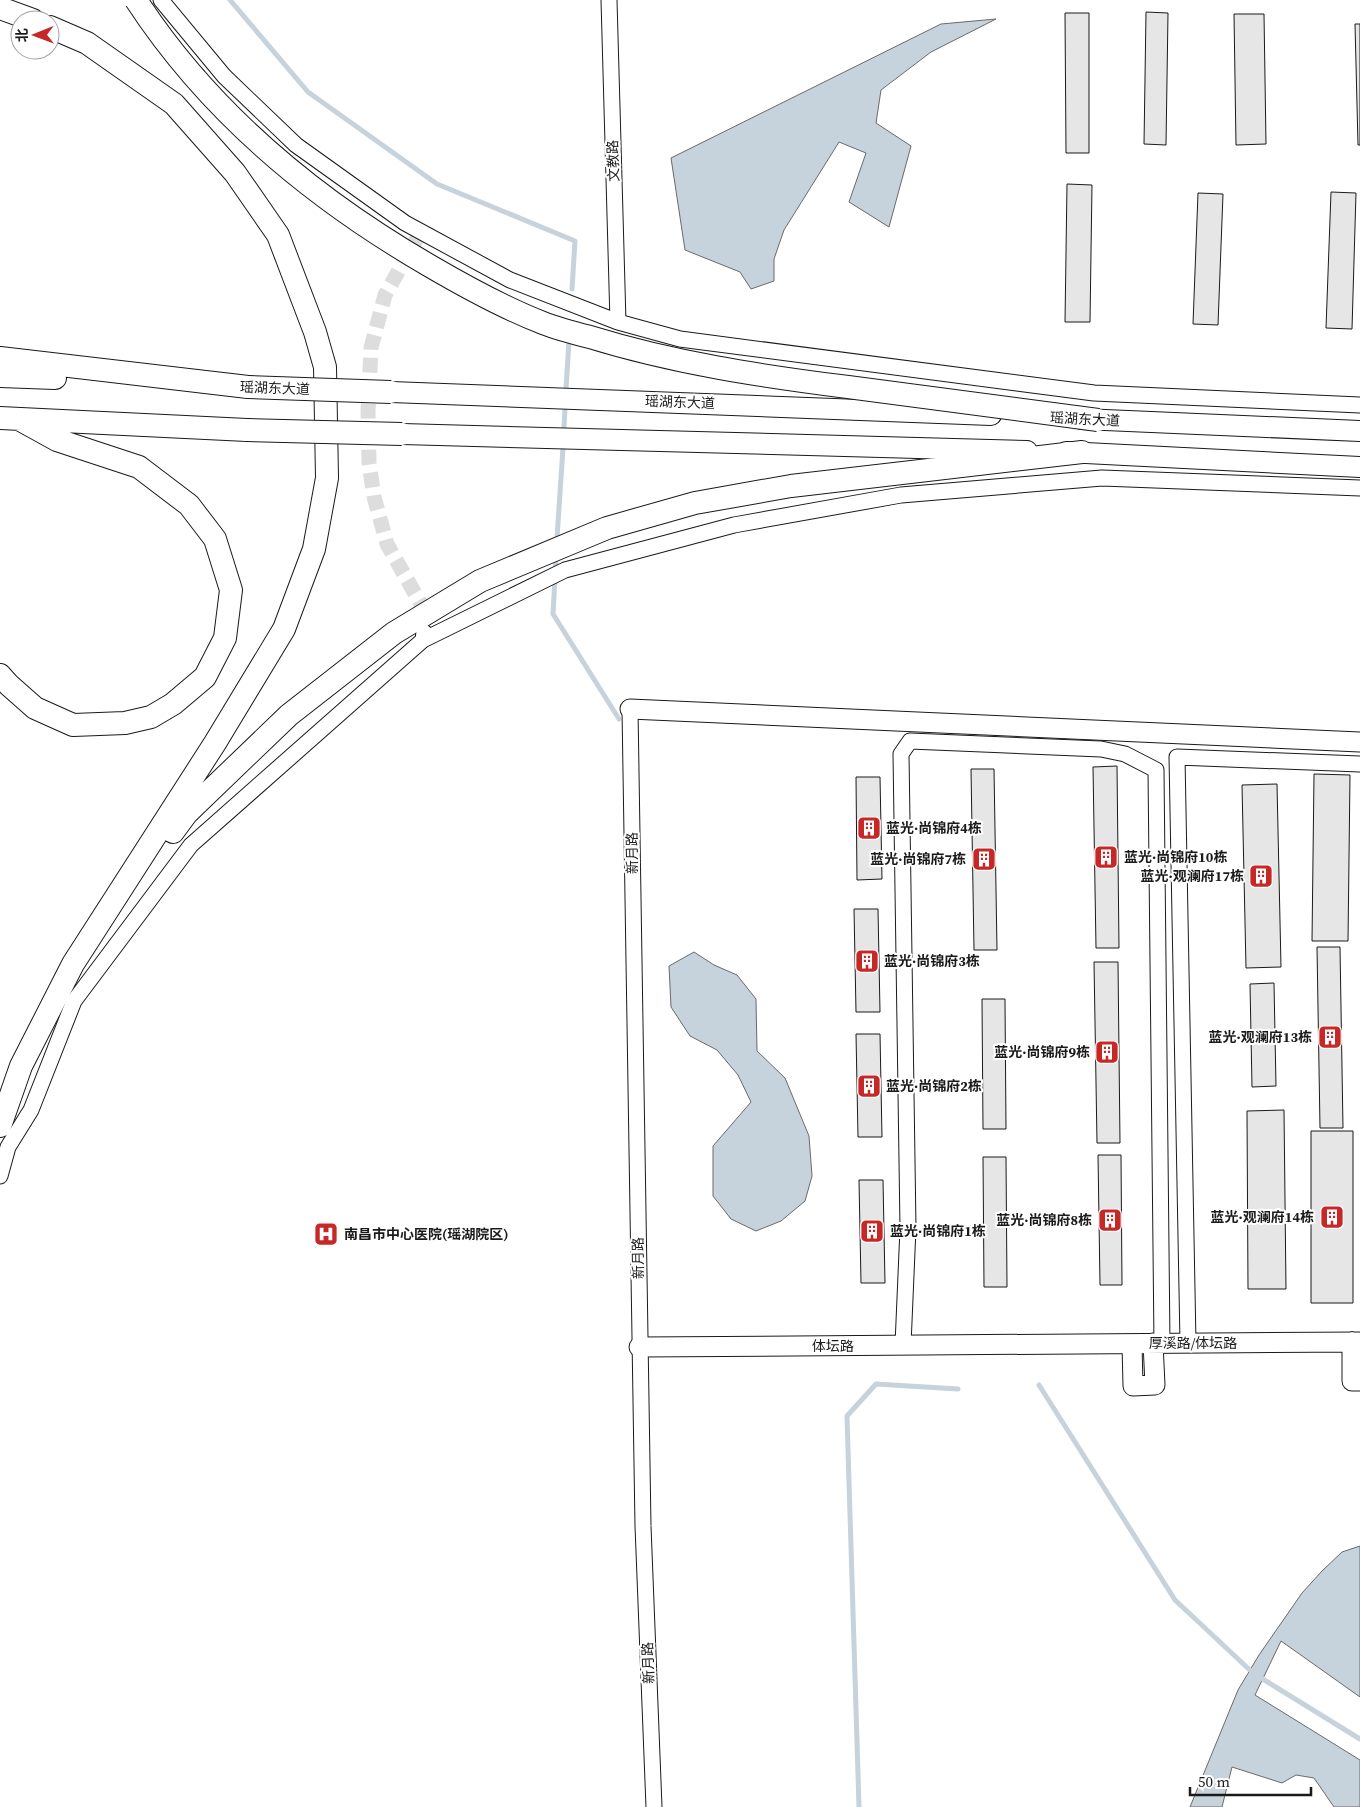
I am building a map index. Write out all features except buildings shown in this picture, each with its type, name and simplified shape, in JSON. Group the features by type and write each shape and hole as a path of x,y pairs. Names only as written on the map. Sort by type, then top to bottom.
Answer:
{"main road":[{"path":"136,0 149,20 200,84 251,135 329,201 395,246 466,287 543,323 608,343 680,361 773,377 1098,420"},
{"path":"0,1126 21,1066 73,964 215,743 284,629 314,549 327,478 324,367 315,332 278,235 235,173 174,104 87,43 60,31"},
{"name":"瑶湖东大道","path":"9,368 248,387 800,406 1360,431"},
{"path":"10,418 247,430 1082,452 1360,467"},
{"path":"0,675 35,708 73,725 125,723 151,717 173,704 205,677 224,638 231,590 215,539 190,504 139,467 57,440 10,418"},
{"path":"73,964 187,813 289,715 394,633 480,581 607,528 695,503 791,486 1082,452"}],"street":[{"path":"161,0 224,76 296,144 405,223 510,280 618,322 680,339 1094,393 1360,405"},
{"name":"文教路","path":"609,0 618,322"},
{"path":"0,1176 8,1147 31,1110 74,1001 191,845 423,640 565,570 734,525 902,495 1102,478 1360,488"},
{"path":"423,640 426,613"},
{"path":"630,709 1360,742"},
{"name":"新月路","path":"630,709 639,1346 643,1526 654,1807"},
{"path":"903,1345 908,1228 901,754 910,741 1101,749 1125,754 1156,770 1158,1344 1155,1385 1134,1386 1132,1344"},
{"path":"1188,1343 1177,757 1360,764"},
{"path":"1356,1342 1352,1380 1360,1380"},
{"name":"厚溪路/体坛路","path":"1026,1344 1356,1342"},
{"name":"体坛路","path":"639,1346 1026,1344"}],"shaded area":[{"path":"996,19 931,52 881,90 876,123 911,146 889,227 849,202 866,153 839,142 784,230 774,259 774,281 751,289 740,272 685,250 671,158 941,24"},
{"path":"694,952 714,965 737,975 756,999 757,1051 785,1078 809,1136 812,1176 805,1201 781,1221 756,1231 731,1219 713,1196 713,1146 751,1102 738,1075 717,1050 690,1036 671,1007 669,966"},
{"path":"1360,1546 1360,1697 1281,1641 1255,1695 1360,1760 1360,1807 1334,1807 1314,1778 1296,1775 1282,1783 1232,1767 1222,1807 1190,1807 1238,1690 1259,1655 1302,1593 1322,1571 1342,1552"}],"waterway":[{"path":"230,0 308,92 437,184 575,241 572,289"},
{"path":"566,389 569,341"},
{"path":"564,428 565,408"},
{"path":"557,538 563,448"},
{"path":"556,559 553,614 619,719"},
{"path":"859,1807 847,1416 876,1384 958,1389"},
{"path":"1039,1385 1175,1600 1253,1673 1360,1739"}],"tunnel":[{"path":"421,231 385,295 371,348 368,412 369,463 374,497 387,544 426,613"}],"place":[{"name":"蓝光·尚锦府4栋","path":"869,828"},
{"name":"蓝光·尚锦府10栋","path":"1106,857"},
{"name":"蓝光·尚锦府7栋","path":"984,859"},
{"name":"蓝光·观澜府17栋","path":"1261,876"},
{"name":"蓝光·尚锦府3栋","path":"867,961"},
{"name":"蓝光·观澜府13栋","path":"1330,1037"},
{"name":"蓝光·尚锦府9栋","path":"1107,1052"},
{"name":"蓝光·尚锦府2栋","path":"869,1086"},
{"name":"蓝光·观澜府14栋","path":"1332,1217"},
{"name":"蓝光·尚锦府8栋","path":"1110,1220"},
{"name":"蓝光·尚锦府1栋","path":"872,1231"},
{"name":"南昌市中心医院(瑶湖院区)","path":"326,1234"}]}
